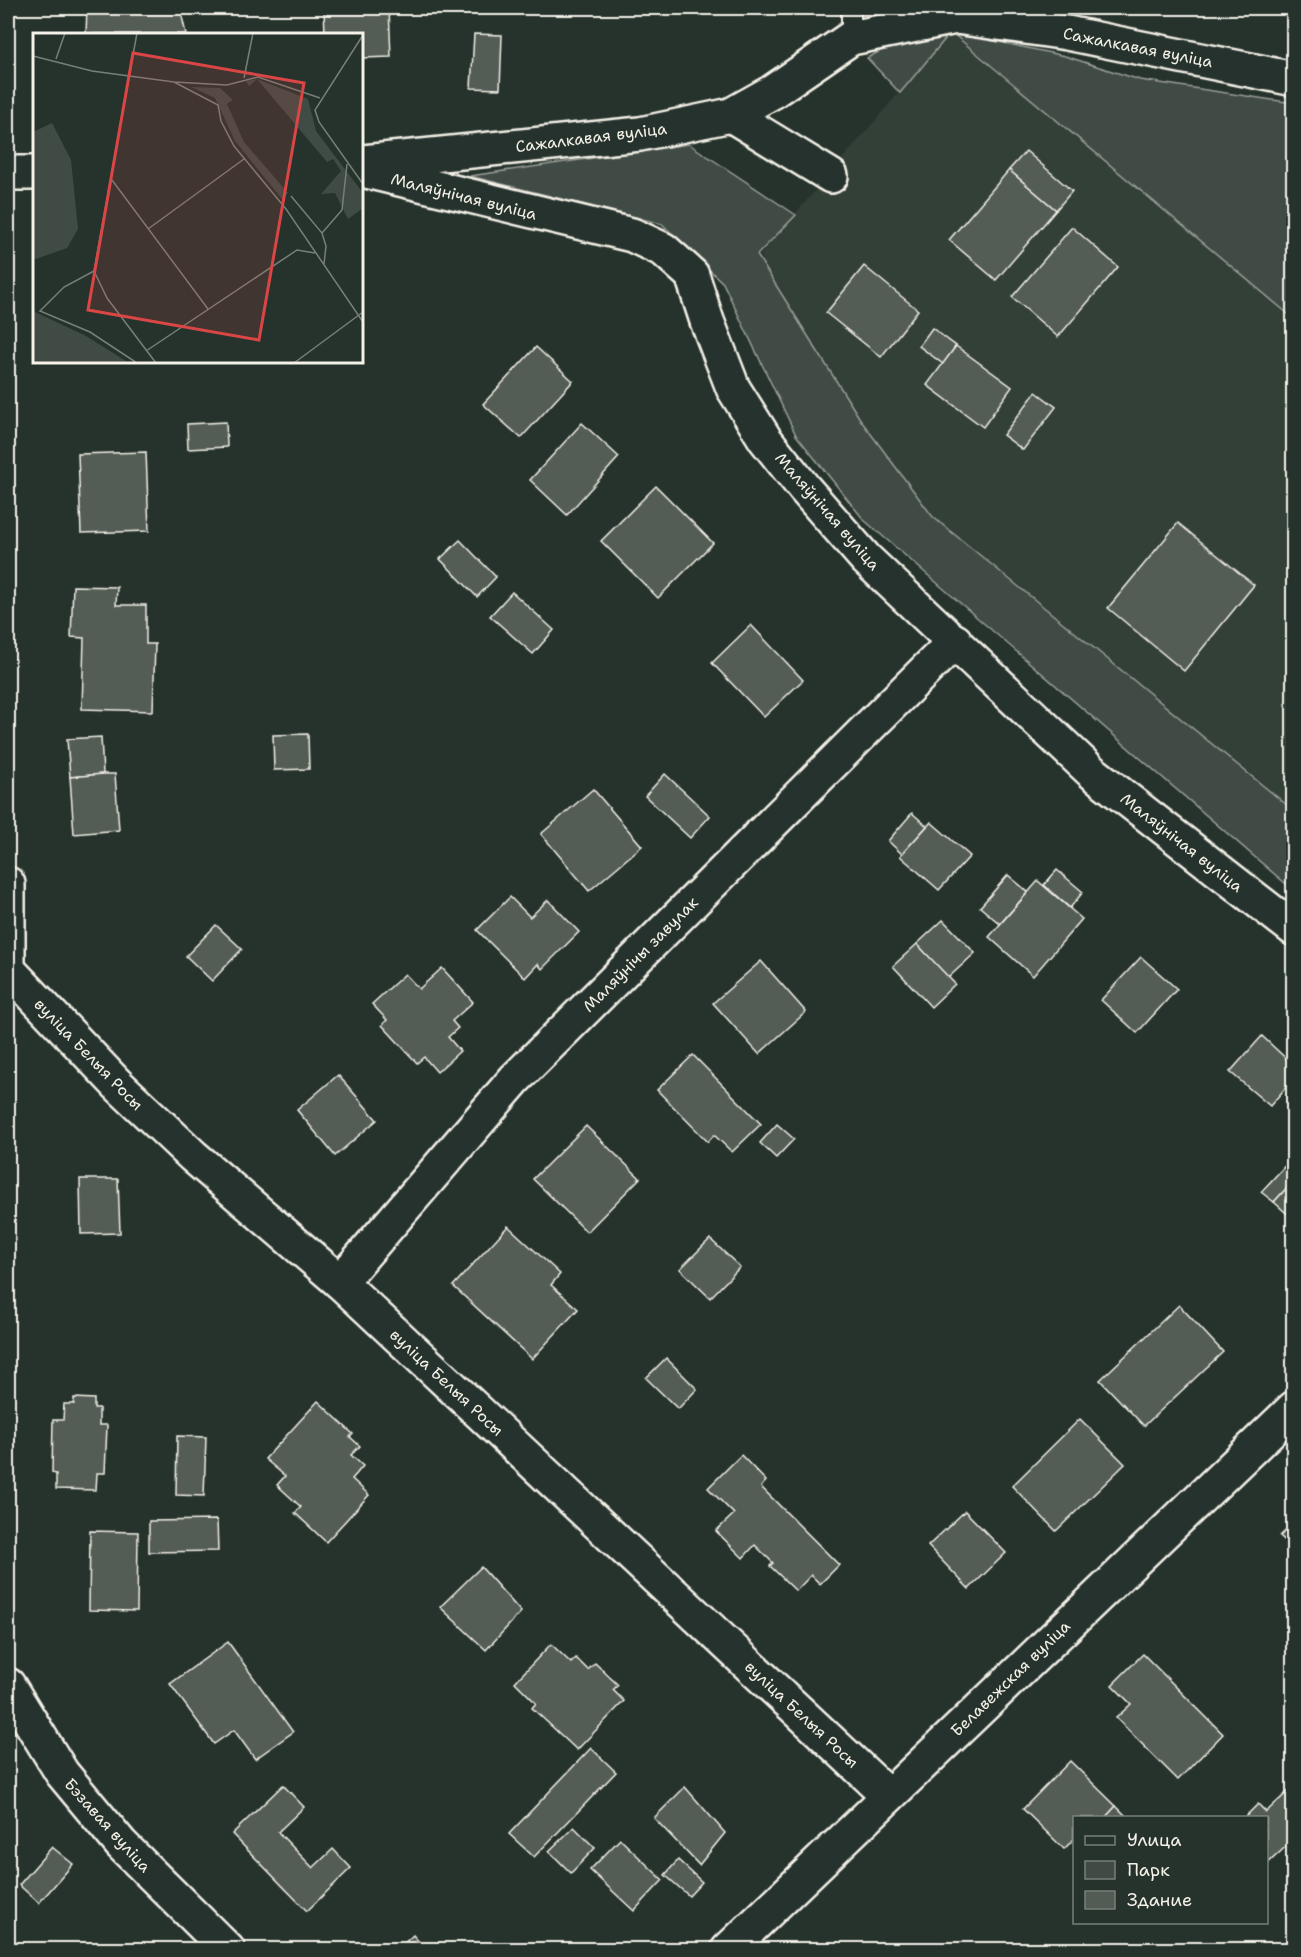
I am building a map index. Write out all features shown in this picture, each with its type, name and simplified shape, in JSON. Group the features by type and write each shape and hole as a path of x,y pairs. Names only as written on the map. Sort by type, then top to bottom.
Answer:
{"street":[{"name":"Сажалкавая вуліца","path":"363,163 640,134 730,115 772,92 851,23 956,17 1067,33 1293,79"},
{"path":"730,115 831,176"},
{"name":"Маляўнічая вуліца","path":"363,170 531,213 632,235 664,250 692,275 707,321 734,388 765,439 866,559 956,641 1092,772 1293,929"},
{"path":"8,173 33,173"},
{"name":"Маляўнічы завулак","path":"340,1282 515,1079 956,641"},
{"path":"8,884 8,971"},
{"name":"вуліца Белыя Росы","path":"8,971 117,1084 193,1156 340,1282 888,1795"},
{"name":"Белавежская вуліца","path":"728,1950 1293,1408"},
{"name":"Бэзавая вуліца","path":"8,1684 32,1728 70,1782 121,1844 228,1950"}],"shaded area":[{"path":"951,32 1293,318 1293,847 876,493 760,255"}],"green space":[{"path":"951,32 1065,56 1140,80 1293,103 1293,318"},
{"path":"951,32 900,93 867,58 905,38"},
{"path":"689,144 796,215 757,255 862,422 933,517 1293,810 1293,875 1286,884 864,520 796,435 723,283 662,224 470,176"}],"building":[{"path":"87,8 180,8 186,33 86,33"},
{"path":"324,8 389,8 391,57 363,58 363,33 325,33"},
{"path":"474,34 502,35 500,89 471,88"},
{"path":"1026,151 1072,191 1056,210 1009,170"},
{"path":"1009,170 1056,210 996,280 949,240"},
{"path":"1072,227 1118,267 1058,337 1012,297"},
{"path":"864,266 918,310 881,357 826,313"},
{"path":"932,328 956,346 943,364 919,346"},
{"path":"956,346 1012,387 983,427 927,385"},
{"path":"536,347 573,381 521,438 483,404"},
{"path":"1036,392 1056,407 1023,450 1003,435"},
{"path":"226,422 227,447 188,449 187,424"},
{"path":"582,423 619,457 567,515 530,480"},
{"path":"146,452 149,531 81,533 78,454"},
{"path":"656,486 713,543 658,598 601,541"},
{"path":"1178,523 1254,585 1184,671 1108,608"},
{"path":"460,540 496,577 477,597 440,559"},
{"path":"73,586 117,587 116,605 146,605 146,644 155,644 153,711 82,709 84,638 71,637"},
{"path":"512,592 554,630 533,654 490,616"},
{"path":"751,625 803,680 764,717 712,663"},
{"path":"308,734 309,769 274,770 273,735"},
{"path":"101,737 103,774 70,777 67,739"},
{"path":"115,774 119,830 74,834 70,777"},
{"path":"665,774 710,816 690,838 645,796"},
{"path":"593,789 642,846 589,891 541,834"},
{"path":"912,813 927,826 902,854 888,841"},
{"path":"931,822 970,856 939,890 900,856"},
{"path":"1057,870 1083,892 1070,908 1044,885"},
{"path":"1008,875 1028,892 1000,924 980,907"},
{"path":"1038,881 1082,919 1033,976 989,937"},
{"path":"510,897 530,917 548,900 579,932 542,969 538,964 525,978 477,930"},
{"path":"943,920 975,953 948,978 917,944"},
{"path":"216,925 242,949 212,981 186,956"},
{"path":"917,944 955,984 931,1007 893,966"},
{"path":"1141,957 1177,989 1137,1033 1101,1000"},
{"path":"761,961 806,1012 759,1054 713,1003"},
{"path":"442,968 473,1002 452,1021 458,1028 448,1037 460,1051 437,1072 424,1057 417,1063 382,1025 387,1020 372,1004 405,974 419,989"},
{"path":"1262,1036 1294,1066 1294,1078 1270,1106 1230,1072"},
{"path":"693,1055 761,1124 732,1152 714,1135 708,1142 657,1090"},
{"path":"338,1075 377,1120 335,1156 297,1110"},
{"path":"777,1124 794,1139 776,1158 760,1143"},
{"path":"586,1126 640,1178 587,1232 533,1179"},
{"path":"1294,1156 1294,1180 1274,1202 1261,1192"},
{"path":"80,1179 118,1179 120,1233 81,1234"},
{"path":"1294,1180 1294,1220 1274,1202"},
{"path":"508,1226 560,1274 551,1285 578,1309 532,1359 453,1286"},
{"path":"710,1239 740,1267 710,1298 680,1269"},
{"path":"1179,1305 1223,1352 1144,1426 1100,1380"},
{"path":"666,1358 697,1389 678,1409 646,1378"},
{"path":"74,1398 94,1399 94,1408 99,1408 99,1425 107,1425 105,1473 97,1473 96,1490 56,1489 56,1474 52,1473 53,1420 63,1420 64,1404 74,1404"},
{"path":"318,1401 353,1434 350,1437 360,1446 351,1455 363,1466 352,1479 369,1495 326,1542 295,1513 301,1507 277,1485 285,1476 265,1459"},
{"path":"1080,1419 1125,1464 1056,1531 1012,1486"},
{"path":"177,1436 206,1437 204,1496 176,1495"},
{"path":"741,1455 766,1481 761,1487 839,1565 820,1584 811,1575 796,1591 770,1566 773,1563 755,1545 743,1558 716,1531 734,1514 708,1488"},
{"path":"965,1511 1006,1553 969,1589 928,1546"},
{"path":"217,1520 218,1551 149,1552 149,1521"},
{"path":"1294,1523 1294,1549 1280,1536"},
{"path":"90,1531 138,1532 137,1611 89,1610"},
{"path":"481,1567 521,1612 486,1650 440,1607"},
{"path":"228,1642 293,1732 255,1759 234,1730 214,1744 170,1684"},
{"path":"551,1644 571,1663 576,1658 588,1670 595,1663 618,1685 613,1690 624,1701 577,1750 532,1708 536,1703 515,1682"},
{"path":"1143,1654 1223,1734 1178,1780 1116,1718 1131,1704 1112,1685"},
{"path":"591,1748 616,1772 534,1857 509,1834"},
{"path":"1070,1761 1116,1806 1107,1816 1073,1816 1073,1840 1064,1849 1023,1809"},
{"path":"283,1785 304,1807 278,1832 313,1868 333,1849 351,1868 307,1911 232,1834"},
{"path":"685,1787 725,1833 699,1865 654,1818"},
{"path":"1292,1788 1294,1839 1268,1863 1268,1816 1246,1816 1258,1804 1266,1812"},
{"path":"1116,1806 1126,1816 1107,1816"},
{"path":"574,1827 595,1848 571,1873 549,1851"},
{"path":"620,1839 663,1880 634,1911 590,1870"},
{"path":"52,1847 73,1864 39,1903 19,1885"},
{"path":"678,1860 702,1882 689,1896 665,1875"},
{"path":"413,1935 426,1950 397,1950"}]}
